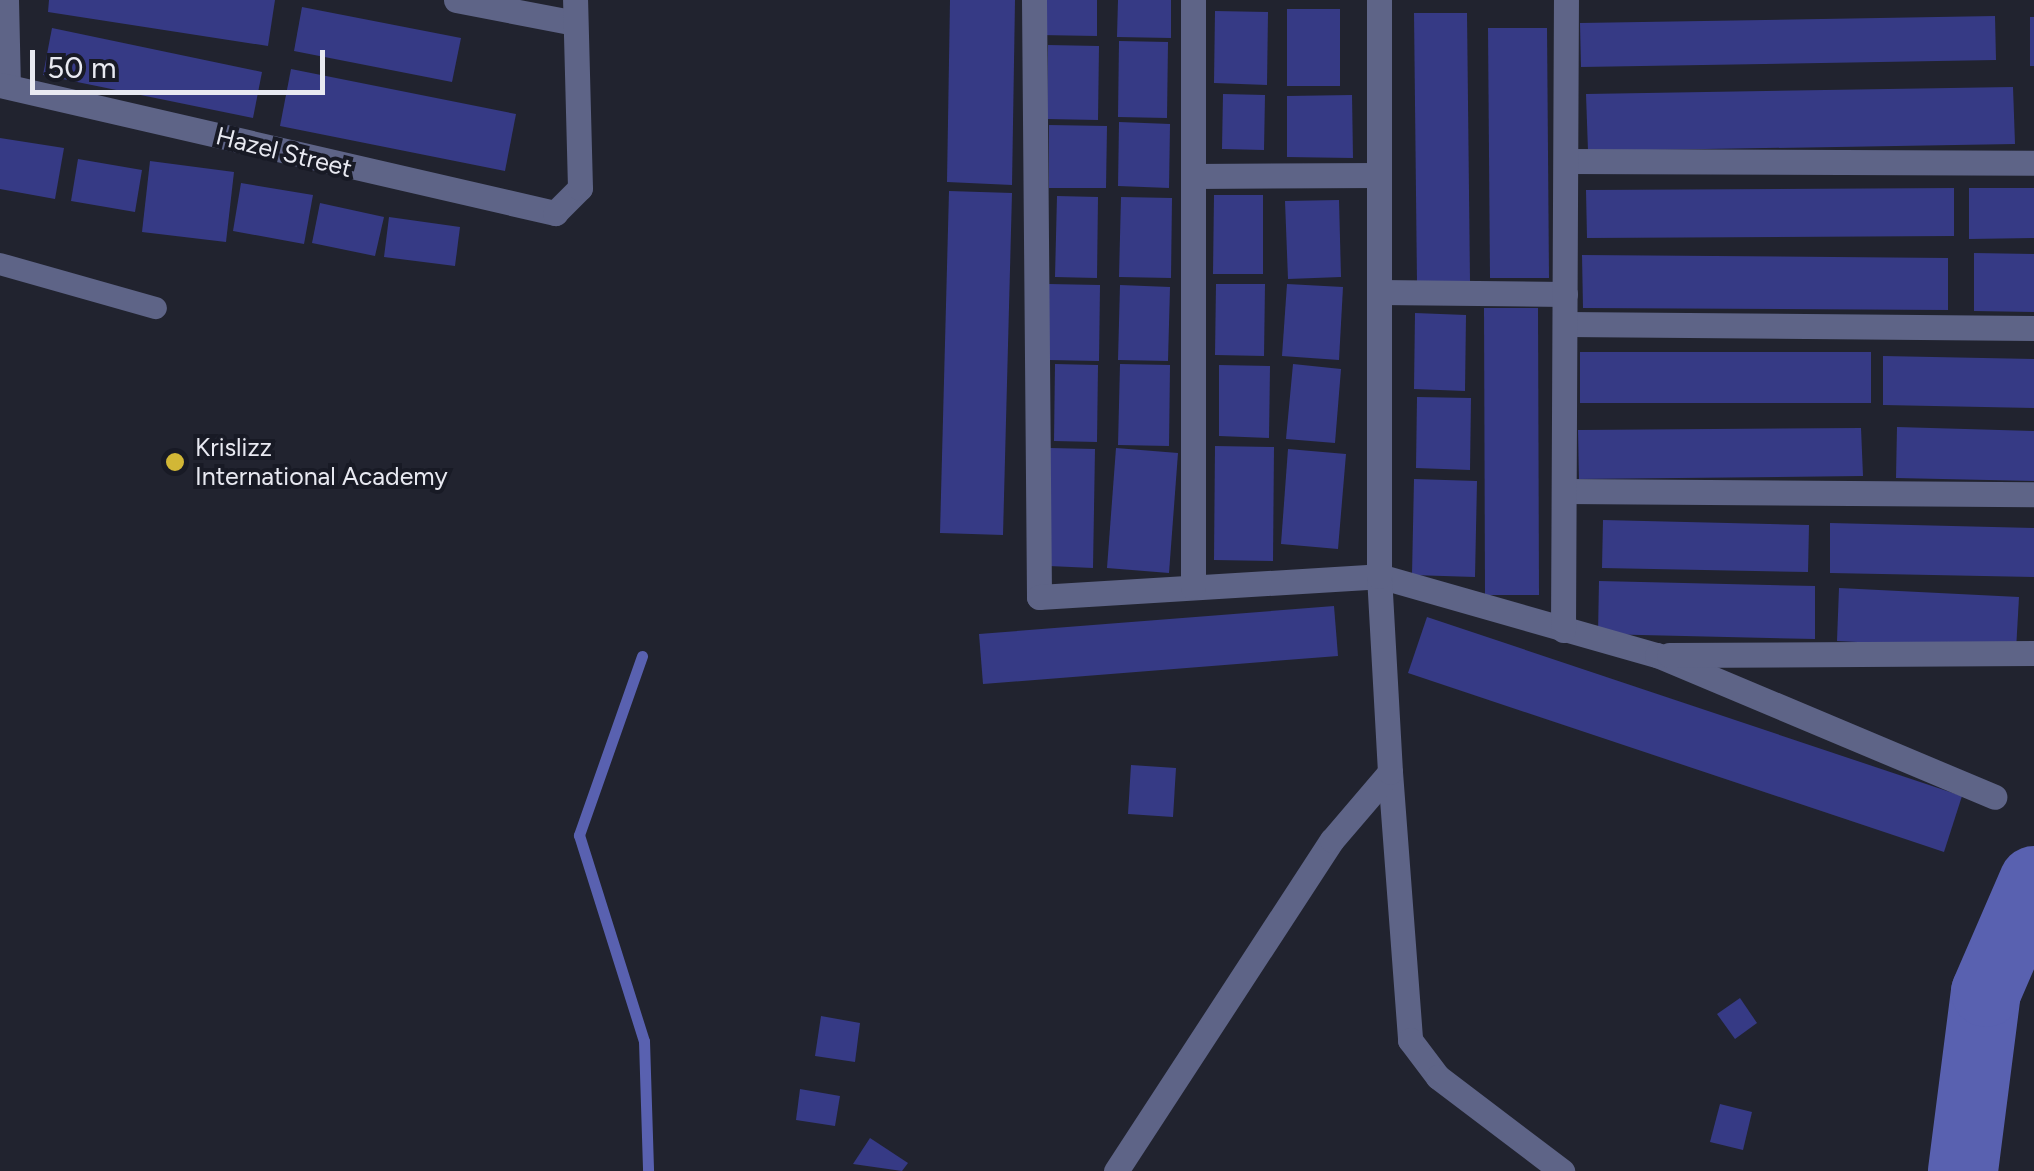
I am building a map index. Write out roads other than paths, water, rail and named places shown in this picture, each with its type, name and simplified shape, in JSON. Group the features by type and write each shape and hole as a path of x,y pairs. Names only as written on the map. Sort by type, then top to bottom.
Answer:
{"street":[{"path":"4,85 6,0"},
{"path":"456,0 574,12"},
{"path":"1034,0 1040,597 1378,576 1657,655 1994,797"},
{"path":"1192,587 1193,0"},
{"path":"1380,0 1378,576 1410,1040 1438,1077 1562,1171"},
{"path":"1564,630 1566,0"},
{"name":"Hazel Street","path":"4,85 540,215 567,210 580,188 574,12"},
{"path":"1566,161 2034,164"},
{"path":"1193,176 1379,176"},
{"path":"1379,292 1565,294"},
{"path":"1565,324 2034,328"},
{"path":"1564,491 2034,494"},
{"path":"1657,655 2034,653"},
{"path":"1116,1171 1332,840 1390,772"}],"lane":[{"path":"0,264 156,308"}],"waterway":[{"path":"642,656 579,835 644,1041 648,1171"},
{"path":"1963,1171 1986,992 2034,881"}],"place":[{"name":"Krislizz International Academy","path":"175,462"}]}
